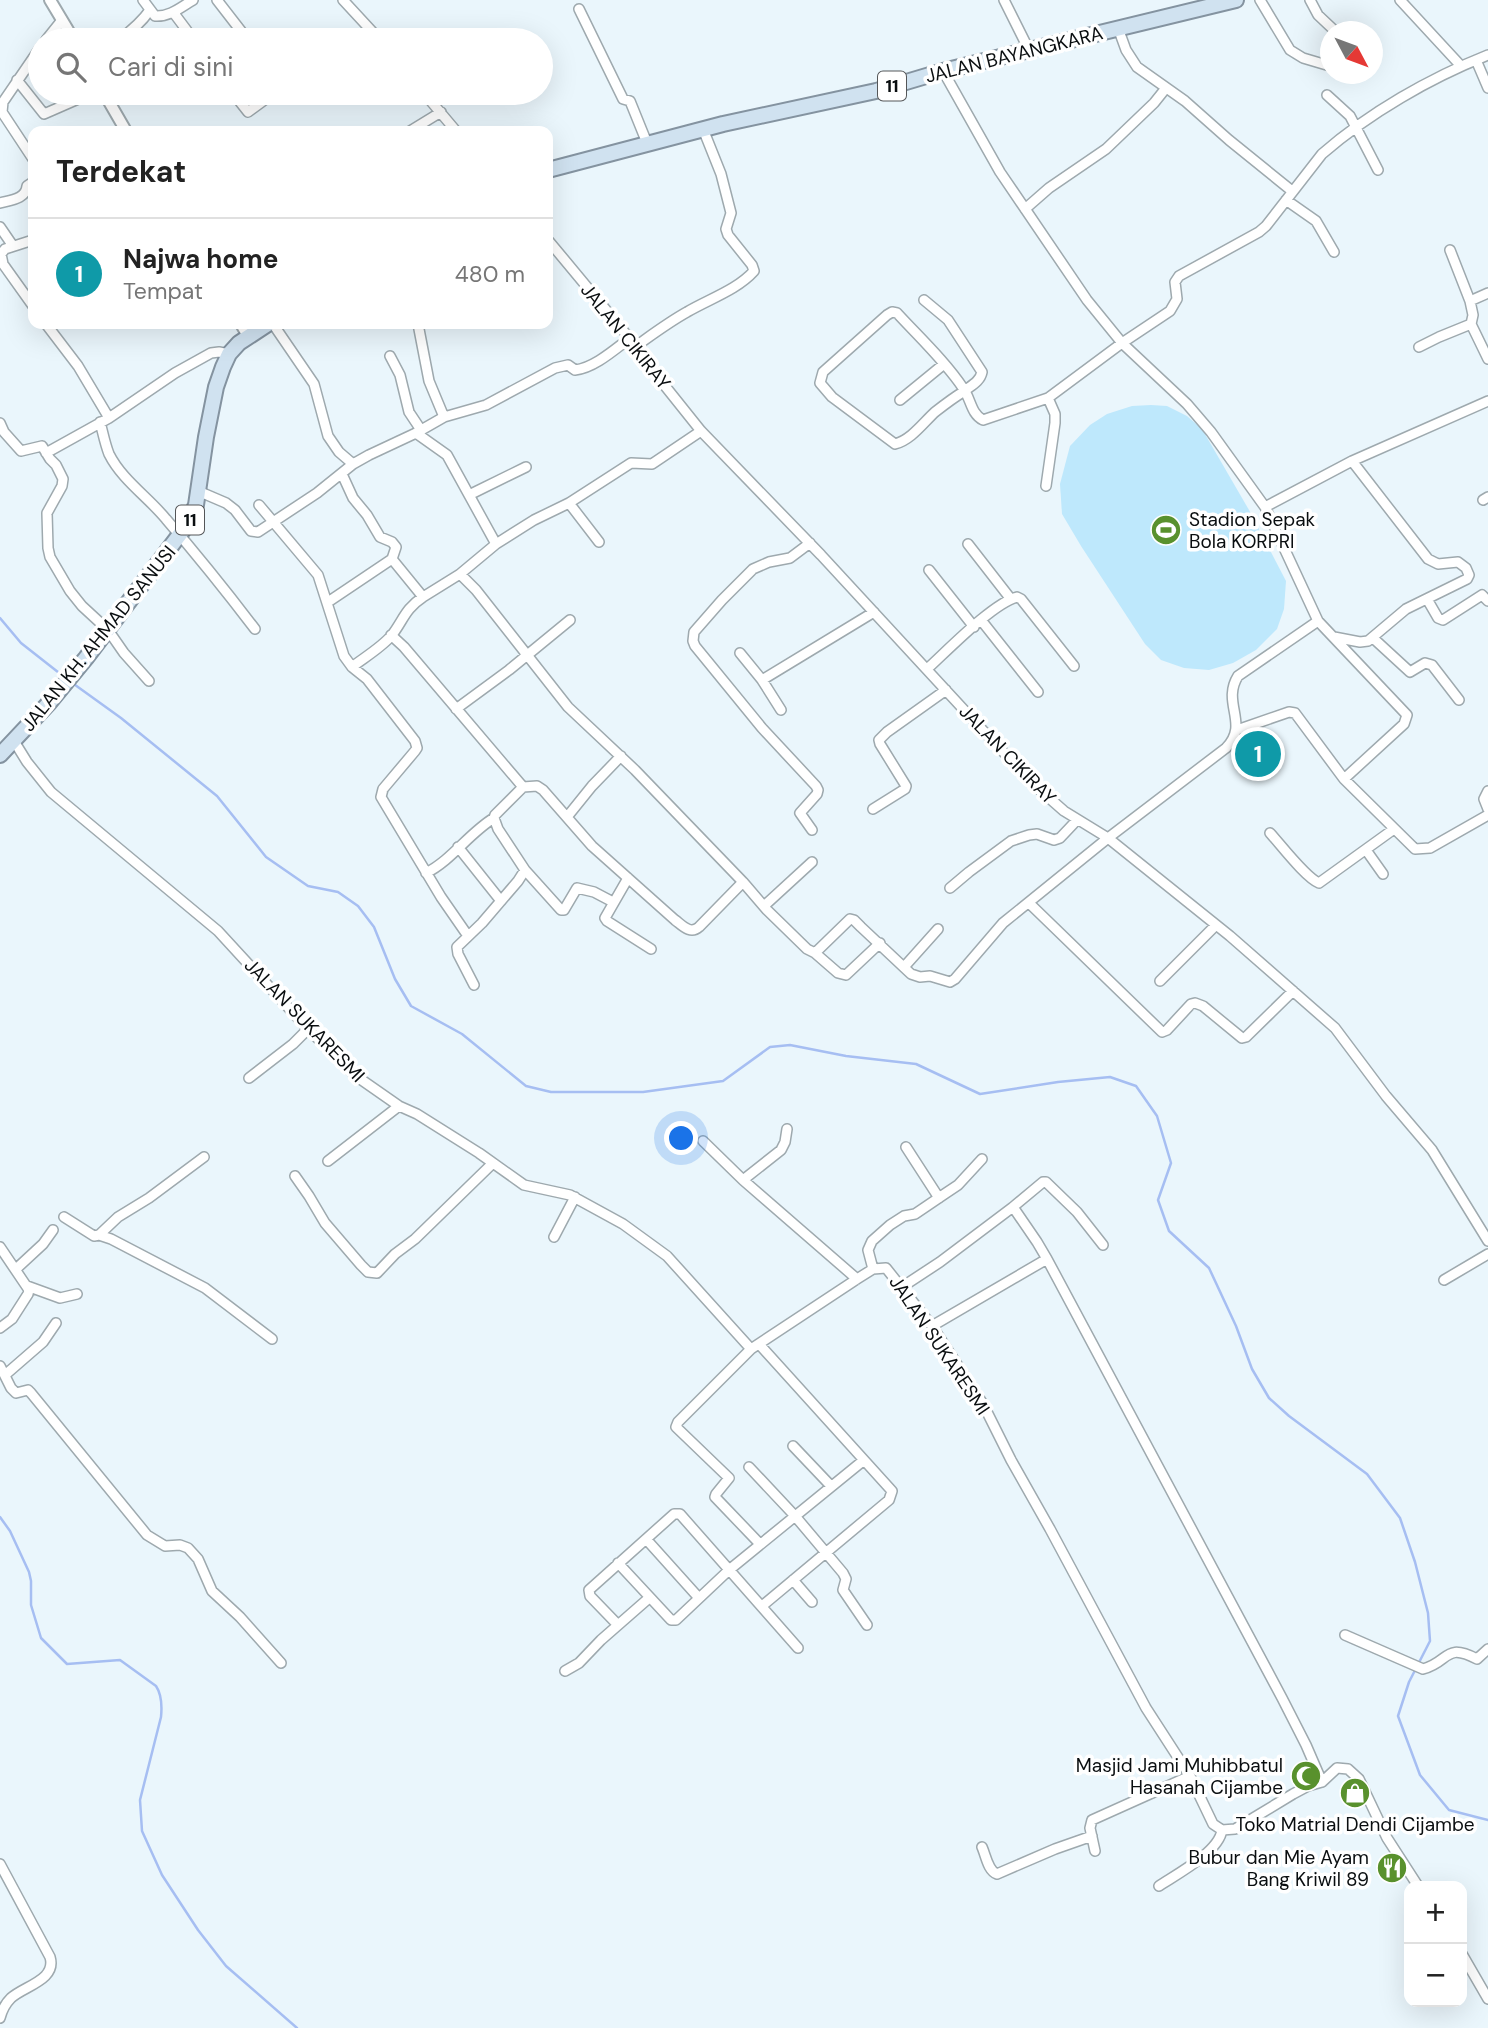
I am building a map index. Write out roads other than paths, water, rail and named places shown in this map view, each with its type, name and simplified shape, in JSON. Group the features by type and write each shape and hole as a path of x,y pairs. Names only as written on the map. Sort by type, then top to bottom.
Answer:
{"highway":[{"name":"JALAN BAYANGKARA","path":"553,169 703,129 876,91 943,71 1236,0"},
{"name":"11","path":"229,354 244,330"},
{"name":"JALAN KH. AHMAD SANUSI","path":"0,755 49,703 86,658 180,536 192,516 216,387 229,354"}],"street":[{"path":"144,0 158,17 193,0"},
{"path":"217,0 239,28"},
{"path":"343,0 369,28"},
{"path":"1004,0 1029,50"},
{"path":"1260,0 1290,50 1303,58 1320,63"},
{"path":"1310,0 1323,21"},
{"path":"1400,0 1461,66"},
{"path":"54,1 67,28"},
{"path":"579,9 623,99 630,101 647,143"},
{"path":"134,28 150,10"},
{"path":"173,12 185,28"},
{"path":"56,28 62,20"},
{"path":"1118,28 1126,50 1137,67 1185,101 1292,191"},
{"path":"924,300 948,320 982,373 980,379 965,390 935,412 899,444 895,444 832,397 820,383 823,372 892,312 897,313 944,364 965,390 979,419 983,420 1048,398 1170,311 1177,299 1177,278 1259,232 1322,154 1357,127 1434,79 1488,55"},
{"path":"1476,60 1488,88"},
{"path":"28,65 17,80 5,90 2,112 28,151"},
{"path":"943,71 1000,172 1087,300 1122,343 1187,404 1211,432 1265,508 1318,621 1407,715 1404,724 1343,779"},
{"path":"17,80 28,94"},
{"path":"1025,209 1049,188 1106,149 1166,88"},
{"path":"1327,95 1342,107 1357,127 1378,170"},
{"path":"37,105 44,114 65,105"},
{"path":"111,105 123,126"},
{"path":"243,105 249,112 258,105"},
{"path":"435,105 452,126"},
{"path":"418,126 441,112"},
{"path":"198,491 236,510 255,533 317,494 353,464 444,417 486,405 555,368 568,365 575,370 582,369 747,278 754,271 728,235 726,229 731,213 721,174 703,129"},
{"path":"0,203 23,196 28,185"},
{"path":"1286,200 1316,221 1334,252"},
{"path":"0,227 13,246"},
{"path":"28,242 1,252 3,264 28,299"},
{"name":"JALAN CIKIRAY","path":"553,246 633,342 701,430 1039,789 1077,820 1108,838 1216,925 1343,1036 1386,1096 1432,1150 1488,1241"},
{"path":"1450,250 1470,301 1473,315 1471,324 1488,359"},
{"path":"1470,301 1488,293"},
{"path":"1419,347 1471,324"},
{"path":"50,329 78,366 104,420 109,453 117,466 216,577 255,628"},
{"path":"275,329 314,384 328,436 339,452 353,464"},
{"path":"419,329 429,381 444,417"},
{"path":"46,453 211,353 229,354"},
{"path":"390,356 400,375 410,412 419,431 446,455 496,544"},
{"path":"900,400 944,364"},
{"path":"1046,486 1055,423 1055,414 1048,398"},
{"path":"1265,508 1352,461 1488,401"},
{"path":"0,423 4,432 21,451 42,446 56,465 63,479 47,513 50,557 70,591 82,606 108,629 124,653 149,681"},
{"path":"352,667 391,635 412,604 460,574 496,544 534,520 569,503 631,463 652,464 701,430"},
{"path":"1334,636 1360,642 1373,638 1406,609 1467,579 1469,572 1458,562 1438,564 1428,559 1352,461"},
{"path":"470,495 526,467"},
{"path":"328,602 392,559 396,547 392,542 380,537 353,498 342,474"},
{"path":"569,503 599,542"},
{"path":"258,505 318,575 344,656 352,667 367,679 416,744 415,751 383,789 380,797 468,936"},
{"path":"810,543 790,558 769,562 753,569 722,600 692,637 695,646 762,728 817,786 817,794 800,813 812,830"},
{"path":"968,544 1010,598"},
{"path":"392,559 423,597"},
{"path":"929,570 1038,692"},
{"path":"460,574 477,590 568,707 621,756 807,949 838,973 846,975 880,943"},
{"path":"1427,599 1438,618 1443,620 1482,595 1488,601"},
{"path":"927,669 978,623 1010,598 1017,597 1074,666"},
{"path":"762,680 874,612"},
{"path":"456,709 570,620"},
{"path":"815,953 850,919 917,977 930,975 950,982 955,979 1003,923 1226,748 1236,737 1233,690 1238,676 1318,621"},
{"path":"391,635 523,787"},
{"path":"1373,638 1410,672 1425,663 1432,665 1459,699"},
{"path":"740,653 781,710"},
{"path":"873,809 906,786 879,740 946,690"},
{"path":"1237,730 1289,712 1295,713 1343,779 1415,849 1426,849 1488,815"},
{"name":"JALAN SUKARESMI","path":"14,741 51,792 218,931 308,1029 356,1076 524,1185 575,1197 660,1249 755,1346 873,1269 887,1268 932,1326 983,1404 1146,1708 1190,1776 1211,1821 1222,1830"},
{"path":"567,817 621,756"},
{"path":"426,873 434,869 480,826 494,818 523,787 534,785 540,788 592,846 675,920 690,930 693,931 743,882"},
{"path":"1488,791 1485,799 1488,809"},
{"path":"494,818 498,829 525,870 561,910 564,910 578,888 594,892 613,902"},
{"path":"950,888 1011,841 1037,834 1054,840 1060,838 1077,820"},
{"path":"1270,833 1317,883 1394,829"},
{"path":"458,847 501,901"},
{"path":"1366,850 1383,874"},
{"path":"764,906 812,862"},
{"path":"474,985 456,950 458,945 482,923 525,870"},
{"path":"628,878 606,914 607,921 651,949"},
{"path":"1030,903 1162,1032 1195,1003 1203,1006 1242,1038 1246,1037 1293,990"},
{"path":"1160,981 1216,925"},
{"path":"904,967 938,929"},
{"path":"248,1078 293,1044 308,1029"},
{"path":"328,1161 399,1106"},
{"path":"743,1180 781,1150 787,1129"},
{"path":"703,1142 857,1279"},
{"path":"906,1147 939,1199"},
{"path":"99,1235 118,1217 149,1198 204,1157"},
{"path":"873,1269 868,1253 872,1241 905,1215 913,1215 958,1185 982,1159"},
{"path":"295,1176 325,1223 368,1272 377,1273 493,1163"},
{"path":"902,1287 1013,1208 1043,1182 1078,1213 1103,1245"},
{"path":"554,1237 575,1197"},
{"path":"1013,1208 1047,1259 1294,1722 1322,1782"},
{"path":"64,1217 94,1236 111,1239 193,1282 272,1339"},
{"path":"16,1269 43,1244 52,1230"},
{"path":"0,1247 27,1286 28,1294 12,1319 0,1328"},
{"path":"1444,1280 1488,1254"},
{"path":"932,1326 1047,1259"},
{"path":"27,1286 60,1298 77,1294"},
{"path":"56,1324 43,1342 3,1370 14,1392 28,1390 31,1393 147,1535 165,1546 180,1545 188,1548 198,1559 212,1591 240,1617 281,1663"},
{"path":"760,1544 715,1497 729,1478 676,1427 755,1346 891,1489 891,1497 762,1606"},
{"path":"793,1446 831,1486"},
{"path":"618,1563 673,1621 729,1570 864,1460"},
{"path":"749,1467 795,1516 845,1576 843,1590 867,1625"},
{"path":"618,1625 588,1592 674,1514 680,1514 798,1648"},
{"path":"646,1539 699,1598"},
{"path":"793,1580 812,1602"},
{"path":"565,1671 579,1663 649,1598"},
{"path":"1345,1635 1423,1669 1454,1651 1478,1659 1488,1650"},
{"path":"1159,1886 1208,1853 1221,1837 1222,1830 1235,1829 1300,1790 1322,1782 1337,1768 1344,1767 1356,1774 1387,1838 1415,1881"},
{"path":"1095,1851 1091,1836 1092,1820 1190,1776"},
{"path":"982,1847 990,1868 997,1874 1091,1836"},
{"path":"0,1864 50,1957 52,1966 43,1978 13,1996 0,2018"},
{"path":"1467,1963 1488,1999"}],"waterway":[{"path":"0,618 21,643 63,676"},
{"path":"71,682 121,718 217,796 266,857 308,886 338,892 358,906 374,927 395,979 411,1006 462,1034 526,1086 551,1092 643,1092 723,1081 770,1047 790,1045 846,1056 916,1064 980,1094 1110,1077 1136,1086 1157,1116 1171,1163 1158,1200 1169,1231 1209,1268 1236,1326 1252,1369 1269,1398 1367,1474 1400,1518 1428,1613 1430,1641 1409,1682 1398,1716 1420,1775 1449,1810 1488,1820"},
{"path":"0,1517 10,1531 29,1572 31,1605 41,1638 67,1664 120,1660 156,1686 160,1697 161,1717 140,1800 142,1831 162,1875 198,1930 226,1966 297,2028"}],"place":[{"name":"Stadion Sepak Bola KORPRI","path":"1166,530"},
{"name":"Najwa home","path":"1258,754"},
{"name":"Masjid Jami Muhibbatul Hasanah Cijambe","path":"1306,1776"},
{"name":"Toko Matrial Dendi Cijambe","path":"1355,1793"},
{"name":"Bubur dan Mie Ayam Bang Kriwil 89","path":"1392,1868"}]}
